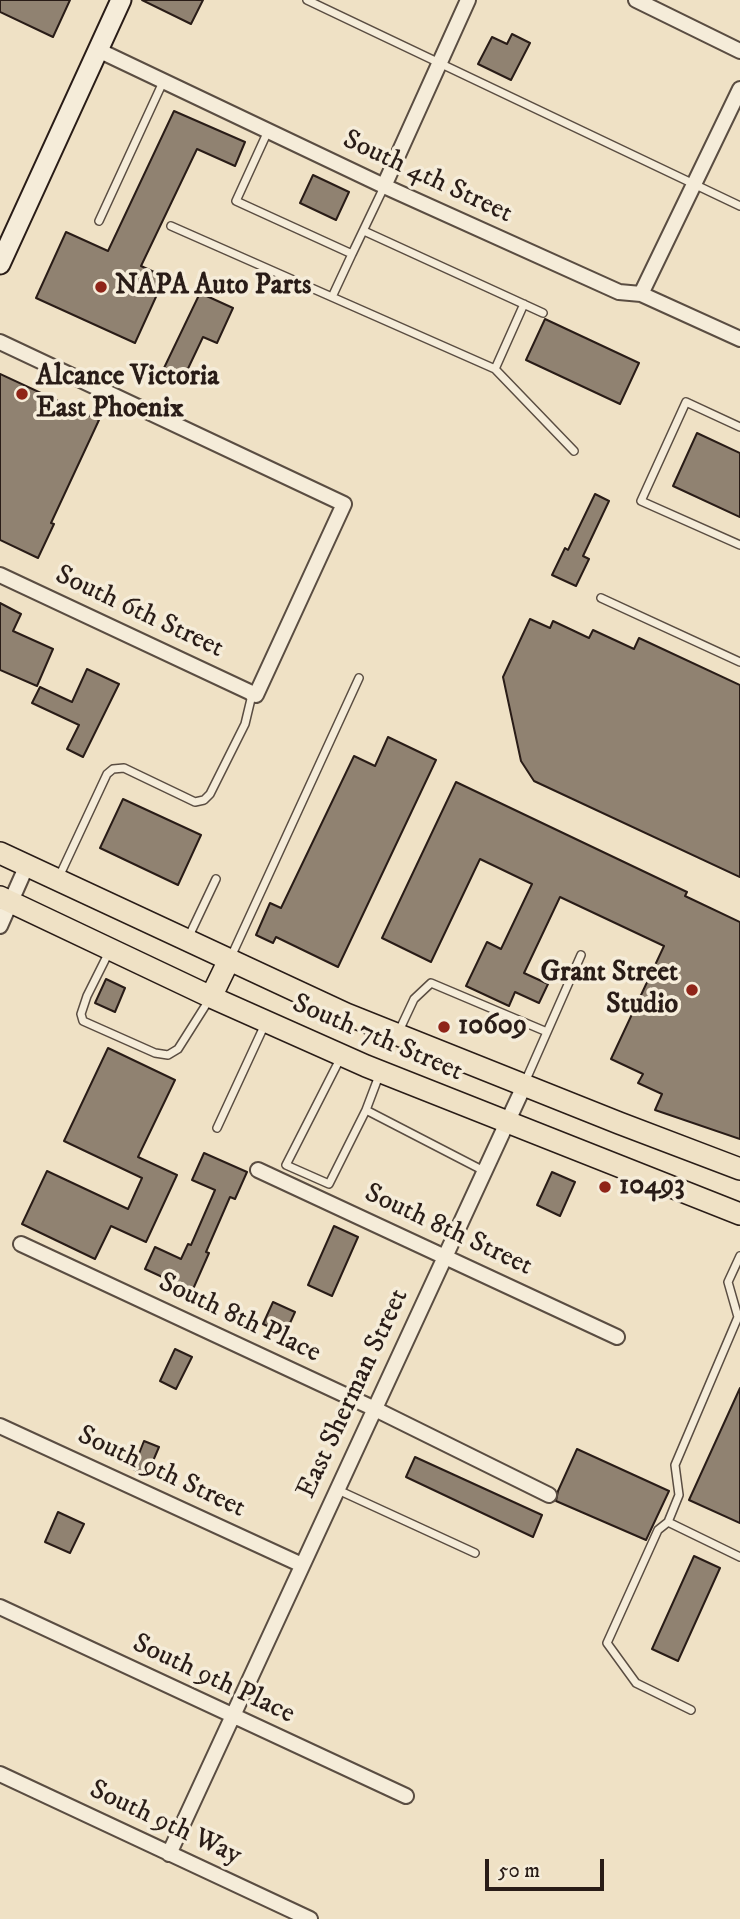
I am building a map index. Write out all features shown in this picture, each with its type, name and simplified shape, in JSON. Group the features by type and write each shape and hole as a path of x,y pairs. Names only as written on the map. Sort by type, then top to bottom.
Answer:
{"main road":[{"path":"0,264 121,0"},
{"name":"South 7th Street","path":"0,853 397,1035 740,1169"},
{"name":"South 7th Street","path":"5,900 211,997 381,1072 740,1214"},
{"path":"211,997 229,960"}],"street":[{"path":"384,186 468,0"},
{"path":"635,0 740,51"},
{"name":"South 4th Street","path":"98,50 384,186 620,292 641,294 740,339"},
{"path":"641,294 740,89"},
{"path":"0,342 344,504 252,692"},
{"name":"South 6th Street","path":"0,575 252,692"},
{"path":"0,926 5,900 27,865"},
{"name":"East Sherman Street","path":"169,1854 524,1086"},
{"name":"South 8th Street","path":"258,1170 617,1337"},
{"name":"South 8th Place","path":"21,1244 375,1409 549,1495"},
{"name":"South 9th Street","path":"0,1426 302,1565"},
{"name":"South 9th Place","path":"0,1607 406,1796"},
{"name":"South 9th Way","path":"0,1774 310,1919"}],"lane":[{"path":"307,0 740,206"},
{"path":"99,220 163,82"},
{"path":"268,131 236,201 352,254"},
{"path":"332,297 384,186"},
{"path":"171,226 495,369 574,451"},
{"path":"364,231 543,313"},
{"path":"495,369 524,304"},
{"path":"740,427 686,402 640,501 740,545"},
{"path":"601,598 740,662"},
{"path":"229,960 359,678"},
{"path":"58,880 107,774 113,769 124,768 195,802 204,800 210,794 245,724 252,692"},
{"path":"187,940 216,880"},
{"path":"110,949 81,1014 83,1021 155,1053 168,1055 178,1049 211,997"},
{"name":"East Sherman Street","path":"524,1086 581,955"},
{"path":"397,1035 414,999 431,983 547,1032"},
{"path":"217,1128 266,1022"},
{"path":"342,1055 286,1165 329,1184 366,1110 381,1072"},
{"path":"366,1110 484,1171"},
{"path":"691,1710 636,1683 607,1643 658,1530 667,1522 680,1495 675,1465 738,1317 728,1282 740,1256"},
{"path":"337,1489 475,1553"},
{"path":"667,1522 740,1557"}],"building":[{"path":"0,0 70,0 53,37 0,12"},
{"path":"142,0 203,0 191,24"},
{"path":"512,34 530,43 511,80 478,64 492,37 507,44"},
{"path":"174,111 245,142 235,166 197,149 141,266 165,277 135,343 36,298 66,232 108,251"},
{"path":"313,175 349,192 336,220 300,203"},
{"path":"200,293 233,308 217,343 203,337 184,377 164,368"},
{"path":"545,319 639,363 620,404 526,360"},
{"path":"0,374 99,420 51,523 54,524 38,558 0,540"},
{"path":"697,433 740,453 740,517 673,486"},
{"path":"595,494 609,501 583,556 589,559 576,586 552,575 565,548 568,550"},
{"path":"0,603 21,614 13,631 53,649 37,686 0,670"},
{"path":"530,619 550,628 553,621 589,638 593,630 634,649 639,638 740,685 740,877 534,781 521,761 503,677"},
{"path":"87,669 119,684 83,757 67,749 79,725 32,703 40,687 72,702"},
{"path":"388,737 436,760 338,967 276,937 273,943 256,935 270,903 281,908 354,756 375,766"},
{"path":"456,782 687,892 685,896 740,922 740,1139 655,1110 662,1094 638,1083 643,1074 611,1059 664,946 560,897 524,973 548,984 539,1003 515,992 509,1006 466,986 487,942 501,949 532,884 480,859 431,962 382,938"},
{"path":"123,799 201,835 178,885 100,848"},
{"path":"106,979 125,988 115,1012 95,1003"},
{"path":"108,1048 175,1080 138,1157 177,1175 146,1242 111,1226 95,1259 22,1224 47,1171 128,1209 142,1178 64,1141"},
{"path":"204,1153 247,1172 235,1199 230,1197 190,1296 169,1287 171,1281 145,1269 155,1247 181,1259 188,1244 191,1245 215,1190 192,1180"},
{"path":"552,1172 575,1182 560,1216 537,1205"},
{"path":"334,1226 358,1237 332,1296 308,1285"},
{"path":"273,1302 295,1312 285,1334 263,1324"},
{"path":"175,1349 192,1357 176,1389 160,1381"},
{"path":"740,1388 740,1523 689,1500"},
{"path":"144,1441 159,1447 147,1475 133,1469"},
{"path":"577,1449 669,1491 646,1540 556,1501"},
{"path":"415,1457 542,1515 533,1537 406,1477"},
{"path":"58,1512 84,1524 70,1553 45,1542"},
{"path":"694,1556 720,1568 678,1661 652,1649"}],"place":[{"name":"NAPA Auto Parts","path":"101,287"},
{"name":"Alcance Victoria East Phoenix","path":"22,394"},
{"name":"Grant Street Studio","path":"692,990"},
{"name":"10609","path":"444,1027"},
{"name":"10493","path":"605,1187"}]}
